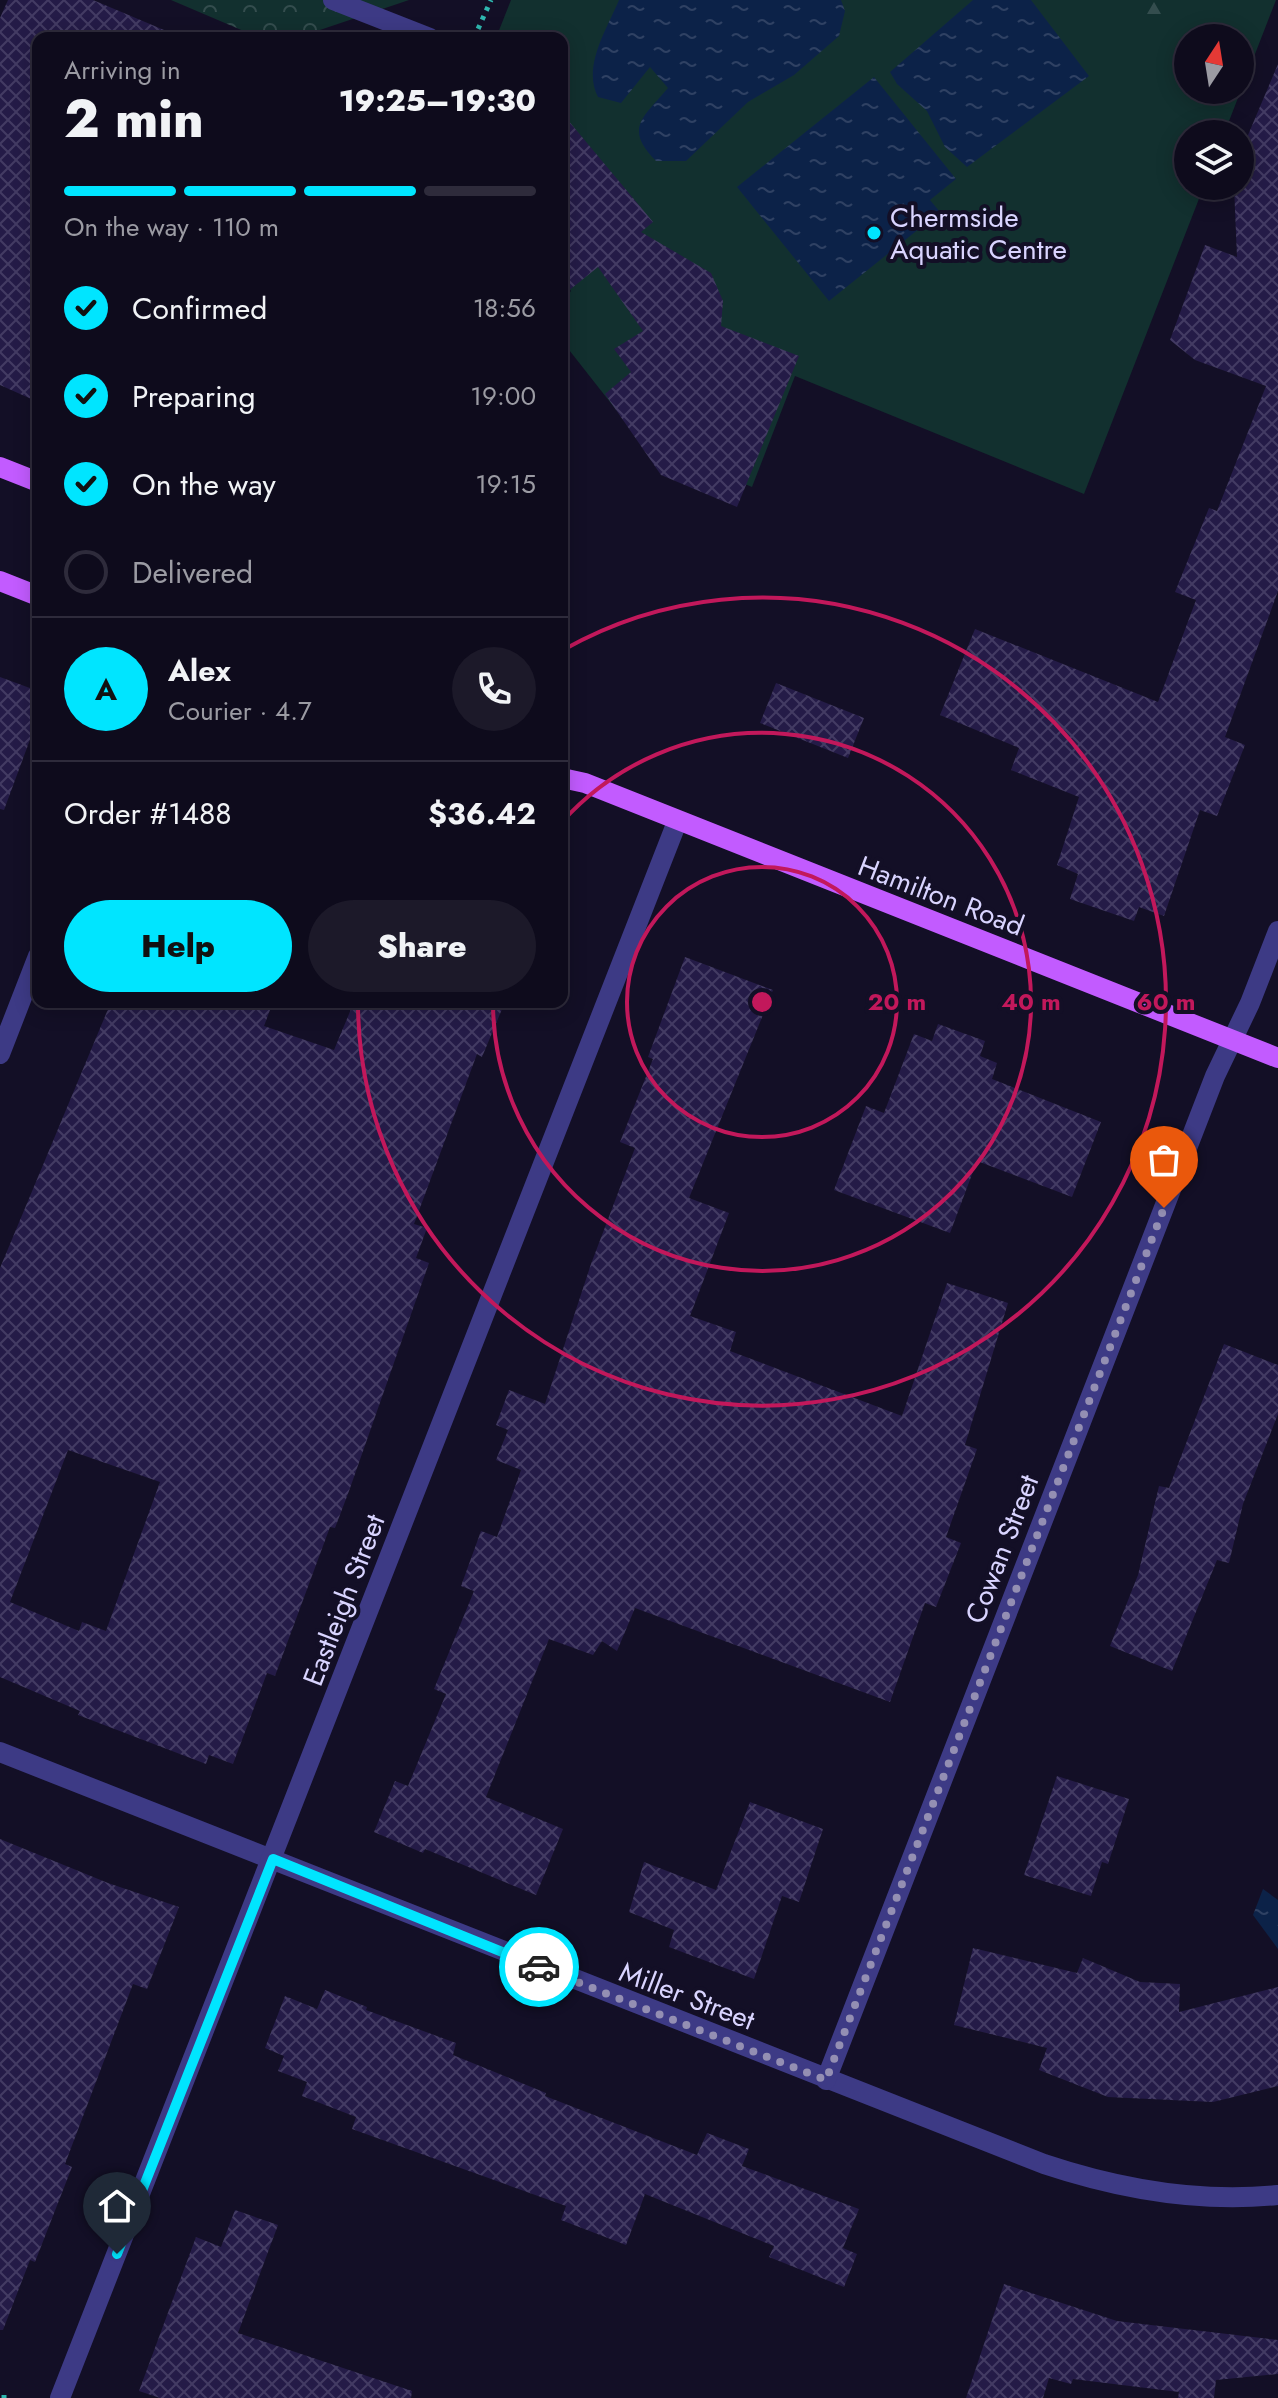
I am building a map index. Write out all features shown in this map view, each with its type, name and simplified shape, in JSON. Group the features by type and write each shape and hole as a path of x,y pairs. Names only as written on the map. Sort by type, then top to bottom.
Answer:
{"main road":[{"path":"0,467 32,480"},
{"path":"0,581 32,594"},
{"name":"Hamilton Road","path":"568,772 585,783 677,822 1278,1058"},
{"name":"Hamilton Road","path":"568,779 585,783"}],"street":[{"path":"333,0 415,32"},
{"name":"Eastleigh Street","path":"60,2398 677,822"},
{"name":"Cowan Street","path":"826,2080 1212,1084 1278,931"},
{"path":"0,1054 32,971"},
{"name":"Miller Street","path":"0,1752 826,2080 1089,2179 1209,2197 1278,2195"}],"path":[{"path":"477,32 491,0"}],"green space":[{"path":"171,0 409,0 314,32 246,32"},
{"name":"Chermside Aquatic Centre","path":"511,0 1276,0 1254,57 1254,24 1174,24 1174,104 1236,104 1229,120 1174,120 1174,200 1199,200 1084,494 795,376 752,487 639,439 568,349 568,294 571,291 568,287 568,32 498,32"},
{"path":"1133,0 1182,0 1164,33"}],"water":[{"path":"619,0 841,0 845,11 839,36 794,75 748,102 686,161 656,161 646,150 639,131 645,115 668,88 650,67 621,103 598,97 594,85 594,61"},
{"path":"973,0 1031,0 1089,76 967,167 945,147 927,111 897,84 890,72"},
{"path":"874,77 956,179 930,200 940,212 829,301 737,187"},
{"path":"1263,1889 1278,1900 1278,1949 1253,1915"}],"building":[{"path":"8,0 93,0 169,32 32,32 32,399 0,385 0,18"},
{"path":"1278,64 1278,591 1225,737 1245,745 1217,816 1200,810 1164,916 1139,907 1134,921 1070,899 1078,874 1057,865 1079,797 1011,770 1019,748 940,715 975,629 1158,702 1196,600 1175,592 1209,508 1217,511 1266,386 1195,360 1170,340 1205,245 1237,257 1235,200 1254,200 1254,121"},
{"path":"568,120 653,222 641,232 711,273 723,301 721,326 799,356 737,507 661,475 605,394 631,372 614,349 643,331 598,267 568,291"},
{"path":"0,677 32,689 32,734 4,810 0,809"},
{"path":"776,683 864,718 848,758 760,723"},
{"path":"685,957 773,990 689,1198 729,1213 690,1316 736,1332 730,1351 902,1416 947,1283 1008,1303 965,1445 977,1449 946,1537 961,1543 936,1607 925,1603 890,1702 635,1608 617,1651 602,1641 593,1655 549,1639 486,1797 563,1829 536,1895 425,1849 423,1853 374,1832 395,1781 408,1786 446,1694 434,1689 474,1591 461,1586 481,1531 497,1537 521,1470 496,1460 508,1430 496,1425 509,1390 545,1404 591,1264 635,1148 620,1142 653,1059 648,1057"},
{"path":"108,1008 271,1008 264,1026 334,1050 352,1008 502,1008 482,1057 477,1054 414,1224 427,1228 416,1258 429,1263 349,1491 335,1528 330,1527 275,1676 267,1673 233,1764 209,1755 206,1764 78,1715 80,1711 0,1677 0,1268","holes":["68,1450 160,1482 106,1631 82,1622 79,1631 10,1602"]},
{"path":"938,1024 985,1041 980,1056 997,1063 992,1079 1101,1122 1072,1197 977,1161 950,1233 834,1190 866,1106 884,1113 914,1034 932,1041"},
{"path":"1224,1344 1278,1365 1278,1414 1243,1504 1229,1563 1217,1560 1172,1671 1110,1646 1138,1575 1159,1486 1169,1488"},
{"path":"1057,1776 1129,1799 1108,1864 1102,1862 1091,1896 1024,1875"},
{"path":"750,1802 823,1829 799,1902 782,1896 754,1979 669,1947 674,1930 629,1912 644,1862 716,1890"},
{"path":"0,1839 108,1883 179,1907 147,1989 133,1984 65,2164 72,2167 35,2262 30,2260 3,2330 0,2330"},
{"path":"973,1948 1077,1973 1083,1958 1140,1982 1180,1984 1179,2012 1278,1987 1278,2086 1213,2102 1108,2097 1039,2070 1047,2048 954,2025"},
{"path":"325,1990 367,2007 366,2010 456,2043 453,2055 546,2093 545,2096 697,2155 707,2133 749,2149 742,2166 859,2209 843,2248 857,2254 844,2287 769,2257 774,2246 645,2194 626,2245 561,2220 566,2206 352,2129 356,2117 302,2096 307,2082 278,2071 284,2056 265,2048 285,1996 317,2009"},
{"path":"235,2210 278,2225 238,2333 412,2391 411,2398 160,2398 139,2391 196,2237 221,2247"},
{"path":"1004,2284 1117,2321 1278,2340 1278,2374 1216,2380 1214,2398 1178,2398 1179,2392 1073,2379 1071,2384 1049,2378 1043,2398 966,2398"}],"way so far":[{"path":"539,1967 826,2080 1164,1208"}],"place":[{"name":"Chermside Aquatic Centre","path":"874,233"}],"route":[{"path":"117,2254 273,1859 539,1967"}]}
